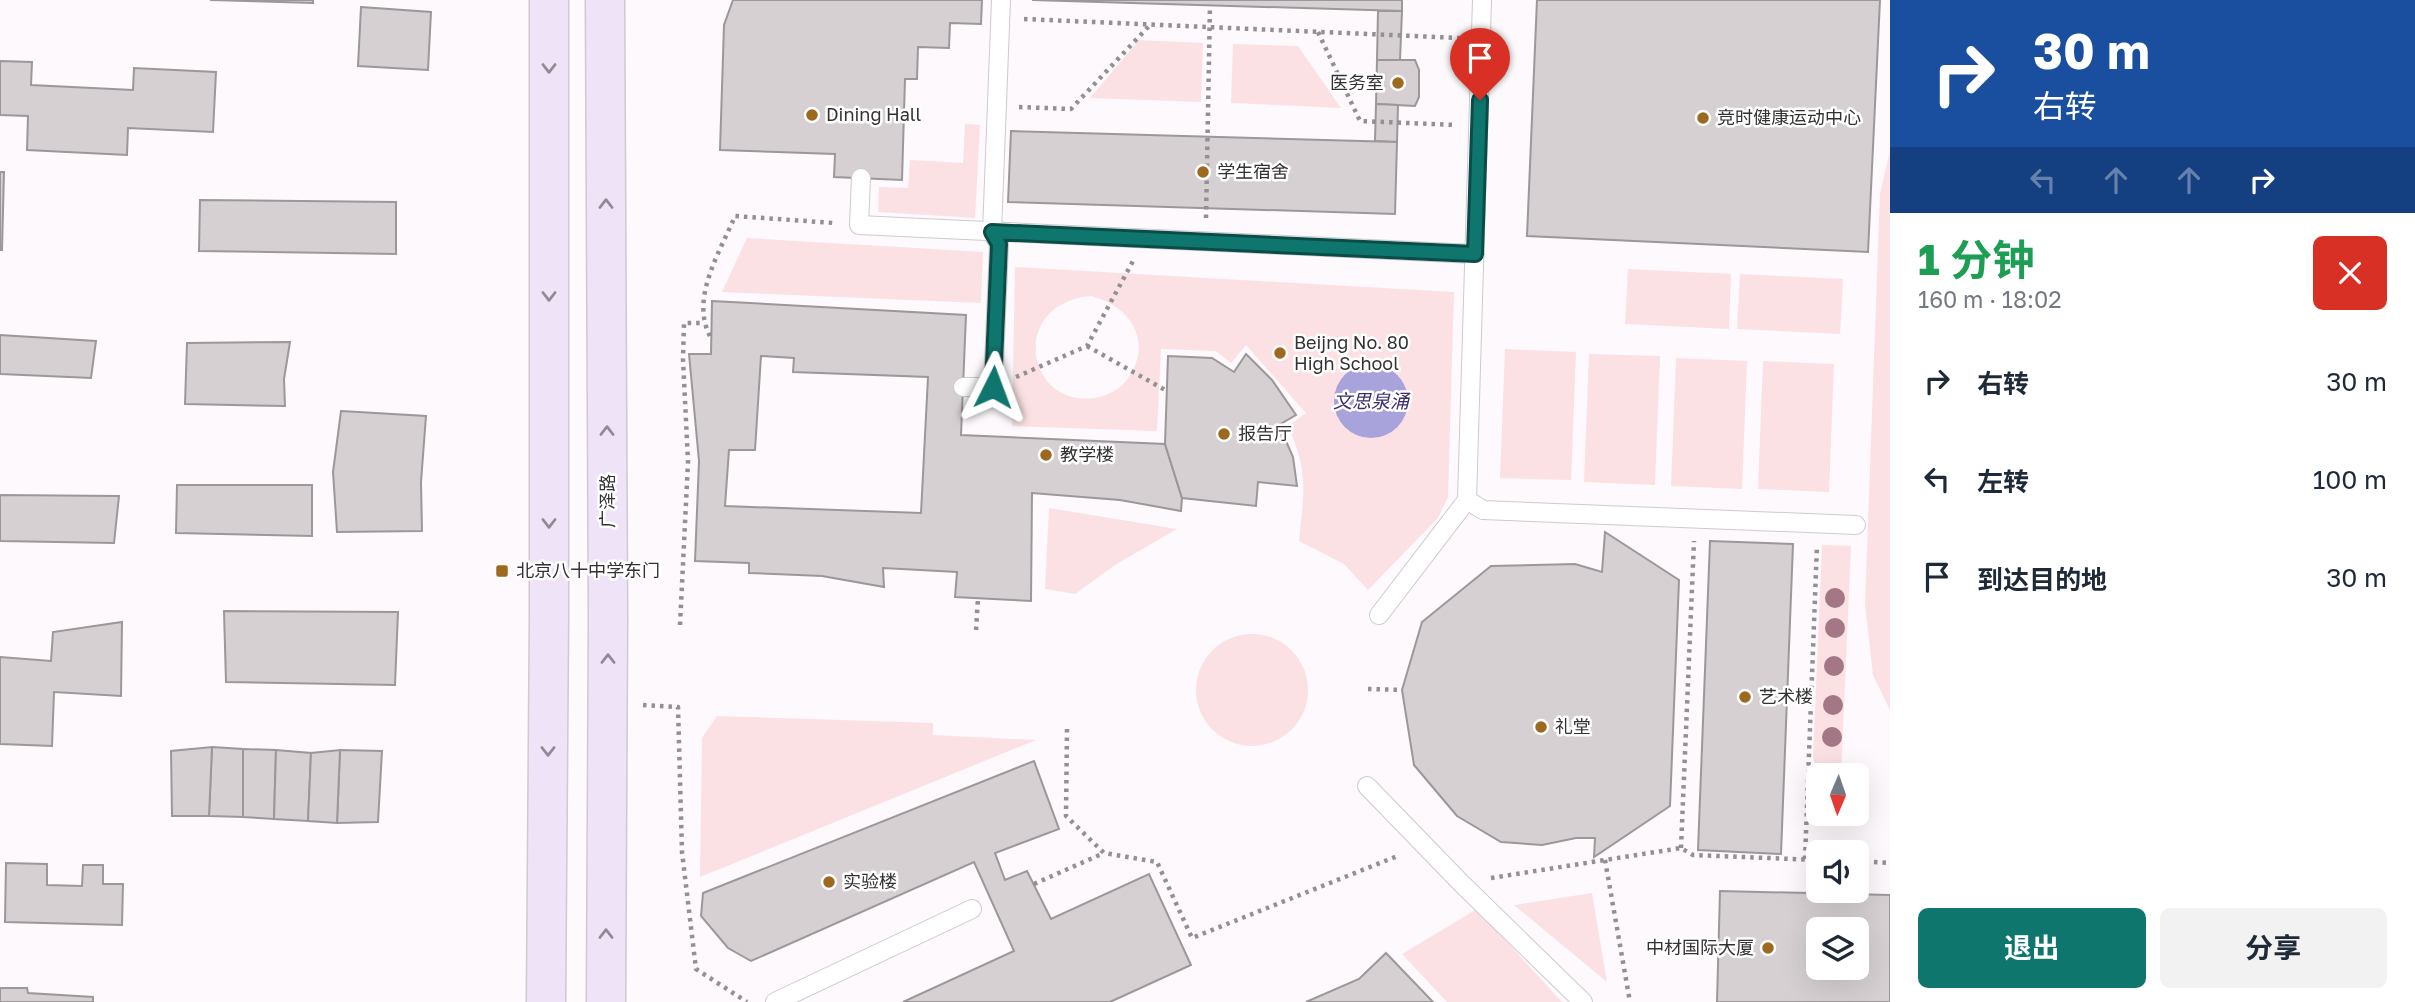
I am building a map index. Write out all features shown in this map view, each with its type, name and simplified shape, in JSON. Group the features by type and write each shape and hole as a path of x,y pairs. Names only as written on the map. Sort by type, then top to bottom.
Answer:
{"main road":[{"path":"546,1002 549,0"},
{"name":"广泽路","path":"605,0 608,603 606,1002"}],"lane":[{"path":"963,387 993,387 999,244 992,232 1001,0"},
{"path":"1380,615 1467,500 1482,0"},
{"path":"861,178 859,225 1475,254"},
{"path":"1467,500 1483,510 1856,525"},
{"path":"1367,786 1424,846 1583,1002"},
{"path":"775,1002 972,909"}],"path":[{"path":"1206,215 1210,5"},
{"path":"1001,19 1481,38"},
{"path":"997,106 1071,109 1150,25"},
{"path":"1318,32 1360,121 1479,126"},
{"path":"710,336 704,323 706,284 735,216 859,225"},
{"path":"993,387 1087,346 1146,239"},
{"path":"680,625 688,463 684,323 704,323"},
{"path":"1087,346 1167,391"},
{"path":"1681,848 1695,518"},
{"path":"1461,883 1681,848 1693,855 1805,859 1818,524"},
{"path":"976,630 978,598"},
{"path":"1368,689 1402,690"},
{"path":"678,707 682,852 696,969 747,1002"},
{"path":"1067,729 1066,816 1104,853"},
{"path":"1034,884 1104,853 1157,862 1192,938 1424,846"},
{"path":"1605,860 1630,1002"},
{"path":"1869,862 1890,863"}],"shaded area":[{"path":"1139,40 1203,43 1201,102 1090,98"},
{"path":"1233,44 1298,46 1341,108 1231,103"},
{"path":"965,124 980,125 975,218 878,212 879,187 908,188 910,160 963,163"},
{"path":"1890,151 1890,710 1873,675 1865,604 1880,194"},
{"path":"747,238 983,252 981,303 722,292"},
{"path":"1015,267 1454,292 1448,497 1438,518 1368,590 1344,564 1299,541 1302,470 1288,426 1306,413 1246,345 1231,363 1216,351 1161,349 1157,431 1012,426","holes":["1091,296 1105,301 1127,317 1138,340 1134,367 1123,385 1094,398 1071,396 1053,387 1041,372 1036,353 1038,334 1047,316 1065,303","1378,364 1390,368 1400,377 1358,436 1347,430 1339,421"]},
{"path":"1628,269 1731,274 1729,329 1625,324"},
{"path":"1740,274 1843,279 1840,334 1737,329"},
{"path":"1505,349 1576,352 1571,480 1500,478"},
{"path":"1589,354 1660,356 1655,485 1584,482"},
{"path":"1676,358 1747,361 1742,489 1671,486"},
{"path":"1763,361 1834,364 1829,492 1758,489"},
{"path":"1049,508 1177,529 1115,565 1075,594 1045,589"},
{"path":"1822,545 1851,546 1842,763 1815,763"},
{"path":"1252,634 1273,638 1292,650 1304,669 1308,690 1304,711 1292,730 1273,742 1252,746 1231,742 1212,730 1200,711 1196,690 1200,669 1212,650 1231,638"},
{"path":"717,716 933,723 933,735 1036,740 700,877 702,738"},
{"path":"1592,893 1607,982 1514,905"},
{"path":"1477,909 1562,1002 1447,1002 1402,954"}],"water":[{"name":"文思泉涌","path":"1371,364 1392,370 1402,380 1408,401 1402,422 1392,432 1371,438 1350,432 1340,422 1334,401 1340,380 1350,370"}],"building":[{"path":"210,0 313,0 313,3"},
{"name":"Dining Hall","path":"733,0 982,0 981,24 950,23 949,48 918,47 917,79 905,79 902,180 834,177 835,154 720,150 724,25"},
{"path":"1032,0 1402,0 1402,11"},
{"name":"竞时健康运动中心","path":"1537,0 1880,0 1868,252 1527,236"},
{"path":"361,7 431,12 428,70 358,66"},
{"path":"1378,11 1402,11 1400,60 1377,60"},
{"name":"医务室","path":"1377,60 1415,60 1419,70 1419,97 1415,106 1376,104"},
{"path":"0,61 32,62 31,85 133,90 134,68 216,72 213,132 128,128 127,155 27,150 28,116 0,115"},
{"path":"1376,104 1398,105 1397,142 1375,141"},
{"name":"学生宿舍","path":"1011,131 1397,142 1395,214 1008,202"},
{"path":"0,172 4,172 2,250 0,250"},
{"path":"200,200 396,202 396,254 199,251"},
{"name":"教学楼","path":"712,301 966,315 961,435 1165,444 1182,498 1181,511 1120,500 1032,493 1031,601 955,597 957,572 883,568 884,587 822,576 749,573 749,563 695,561 699,461 689,354 711,354","holes":["761,356 794,358 793,372 928,377 921,513 725,506 729,450 755,450"]},
{"path":"0,335 96,341 91,378 0,374"},
{"path":"290,342 284,379 285,406 185,404 187,343"},
{"name":"报告厅","path":"1246,354 1272,380 1296,415 1279,425 1293,457 1297,486 1258,482 1256,506 1182,498 1165,444 1168,356 1212,358 1234,372"},
{"path":"341,411 426,416 421,482 422,531 337,532 333,472"},
{"path":"177,485 312,485 312,536 176,533"},
{"path":"0,495 119,496 114,543 0,541"},
{"name":"礼堂","path":"1605,532 1679,580 1670,806 1594,857 1595,838 1576,838 1542,845 1501,842 1457,816 1414,765 1402,690 1422,622 1491,566 1575,564 1602,572"},
{"name":"艺术楼","path":"1710,541 1793,544 1781,854 1698,850"},
{"path":"224,611 398,612 395,685 226,682"},
{"path":"122,622 121,696 54,692 52,746 0,744 0,657 51,661 53,632"},
{"path":"212,747 243,749 243,817 209,816"},
{"path":"212,747 209,816 172,816 171,751"},
{"path":"243,749 276,750 274,819 243,817"},
{"path":"276,750 311,753 308,821 274,819"},
{"path":"340,750 382,751 378,822 337,823"},
{"path":"340,750 337,823 308,821 311,753"},
{"name":"实验楼","path":"1034,761 1059,829 995,853 1005,880 1027,871 1051,919 1149,874 1191,965 1110,1002 903,1002 1014,951 974,862 751,961 728,948 701,916 703,893"},
{"path":"6,863 47,864 47,885 82,886 83,865 103,865 103,884 123,884 122,925 5,922"},
{"name":"中材国际大厦","path":"1720,891 1806,893 1806,903 1869,903 1869,895 1890,895 1890,1002 1717,1002"},
{"path":"1386,953 1433,1002 1306,1002 1359,979"},
{"path":"0,988 27,988 28,993 93,997 93,1002 0,1002"}],"place":[{"name":"医务室","path":"1398,83"},
{"name":"Dining Hall","path":"812,115"},
{"name":"竞时健康运动中心","path":"1703,118"},
{"name":"学生宿舍","path":"1203,172"},
{"name":"Beijng No. 80 High School","path":"1280,353"},
{"name":"报告厅","path":"1224,434"},
{"name":"教学楼","path":"1046,455"},
{"name":"北京八十中学东门","path":"502,571"},
{"name":"艺术楼","path":"1745,697"},
{"name":"礼堂","path":"1541,727"},
{"name":"实验楼","path":"829,882"},
{"name":"中材国际大厦","path":"1768,948"}],"route":[{"path":"993,387 999,244 992,232 1475,254 1480,100"}]}
